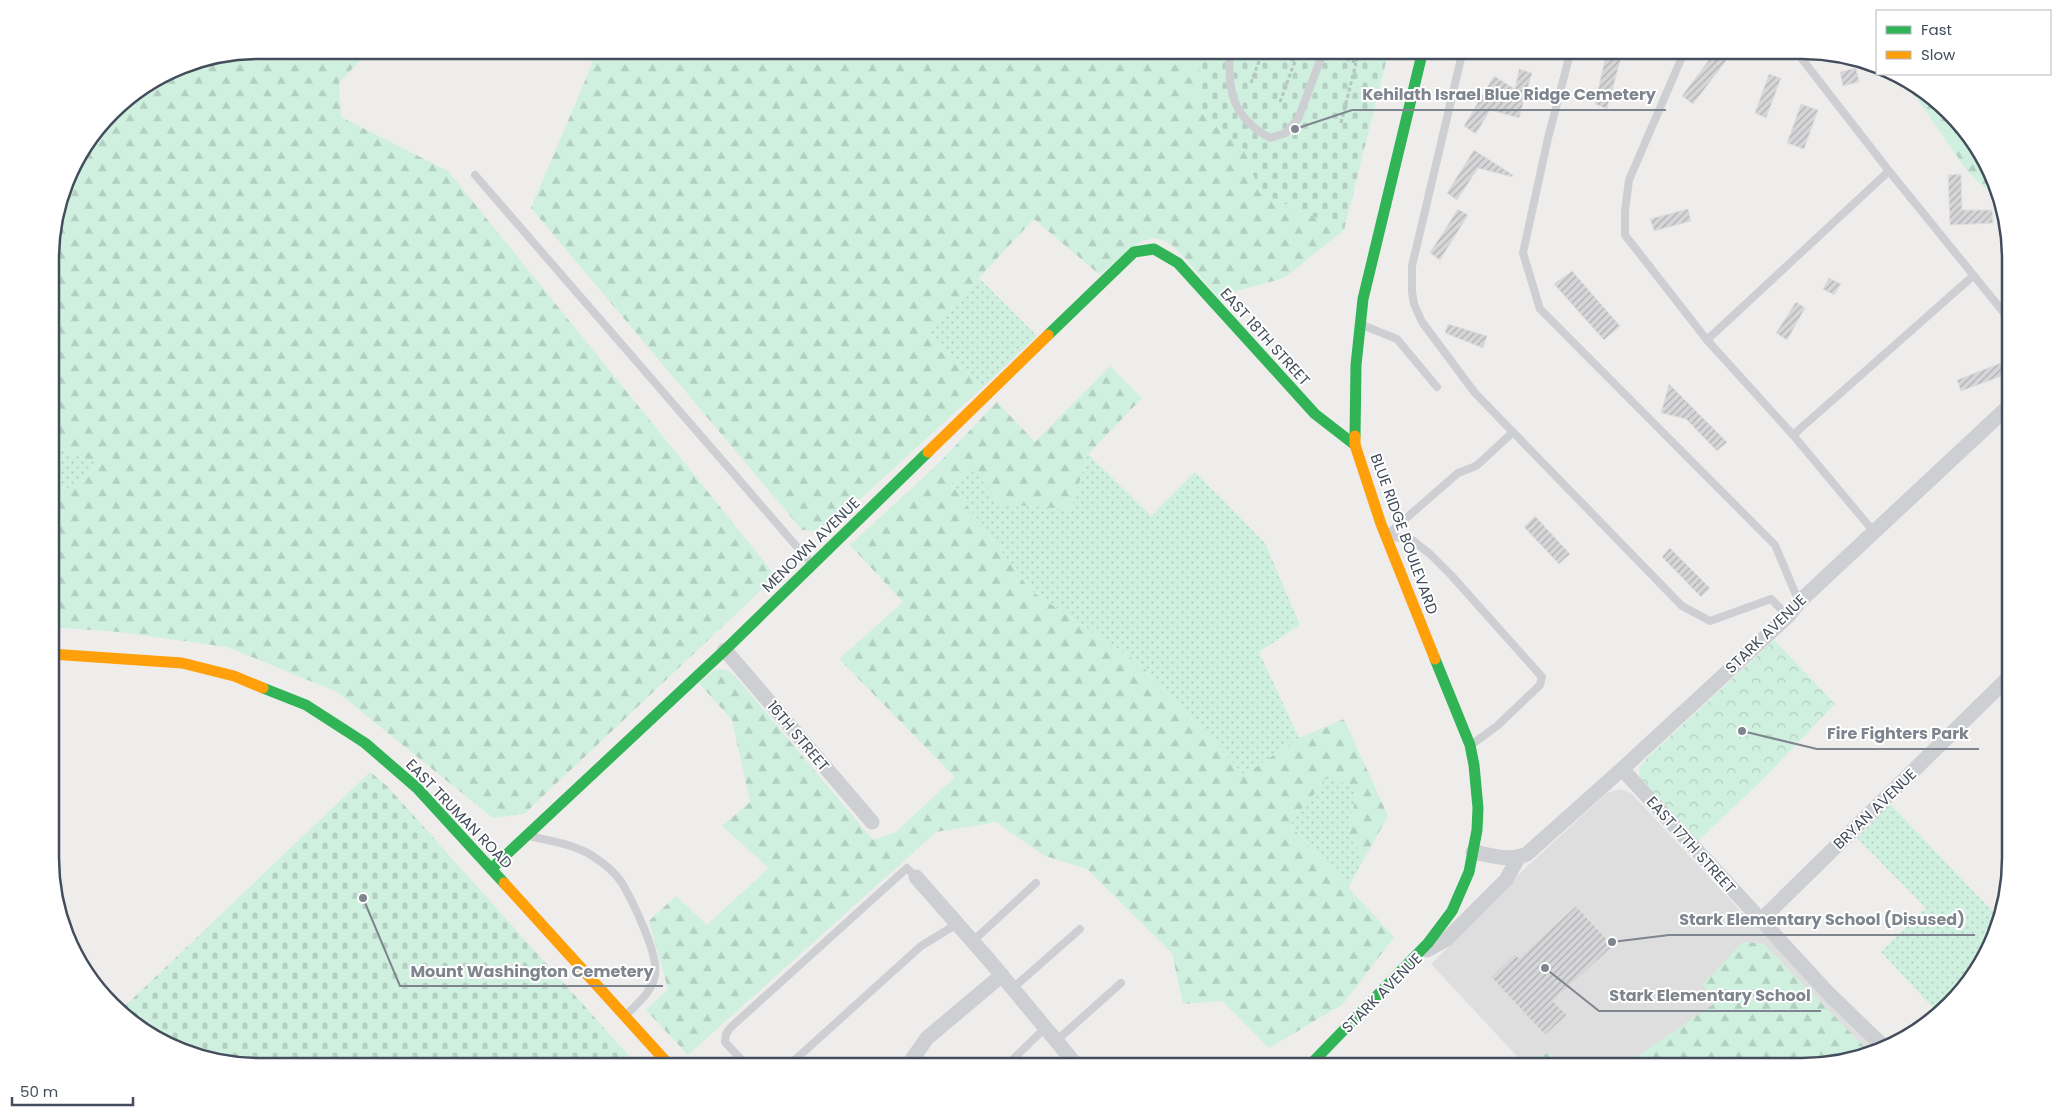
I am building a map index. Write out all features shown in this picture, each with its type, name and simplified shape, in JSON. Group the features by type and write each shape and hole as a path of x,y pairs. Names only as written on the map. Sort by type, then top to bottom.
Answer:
{"main road":[{"name":"BLUE RIDGE BOULEVARD","path":"1420,59 1363,299 1356,365 1355,445 1386,535 1470,745 1476,766 1479,803 1468,876 1452,910 1422,952"},
{"name":"MENOWN AVENUE","path":"491,869 725,650 1134,252 1154,249"},
{"name":"EAST 18TH STREET","path":"1154,249 1178,263 1315,414 1355,445"},
{"name":"EAST TRUMAN ROAD","path":"59,655 182,663 234,676 306,706 365,743 411,783 663,1058"},
{"name":"STARK AVENUE","path":"1317,1058 1422,952"}],"street":[{"name":"STARK AVENUE","path":"1422,952 1447,939 1506,880 1518,858 1527,854 1622,770 1788,616 1799,602 2002,412"},
{"name":"16TH STREET","path":"725,650 872,822"},
{"name":"BRYAN AVENUE","path":"1760,921 2002,684"},
{"name":"EAST 17TH STREET","path":"1622,770 1760,921 1829,994 1880,1043"},
{"path":"1473,852 1505,858 1518,858"},
{"path":"916,877 973,941 1070,1058"},
{"path":"913,1058 926,1038 1002,976"}],"lane":[{"path":"1230,59 1231,92 1240,115 1256,130 1270,138 1286,133 1298,119 1321,59"},
{"path":"1461,59 1412,266 1414,304 1422,322 1476,393 1682,606 1710,622 1771,599 1788,616"},
{"path":"1569,59 1548,138 1523,253 1540,309 1774,545 1799,602"},
{"path":"1681,59 1630,180 1625,211 1625,235 1707,340 1793,435 1874,532"},
{"path":"1802,59 1889,171 2002,310"},
{"path":"1707,340 1889,171"},
{"path":"475,175 812,565"},
{"path":"1793,435 1973,276"},
{"path":"1360,324 1396,339 1437,387"},
{"path":"1386,535 1458,474 1476,466 1513,432"},
{"path":"1386,535 1412,540 1430,554 1542,677 1540,685 1497,726 1470,745"},
{"path":"527,836 576,848 590,855 612,872 622,883 644,928 656,966 655,978 651,987 625,1016"},
{"path":"740,1058 725,1042 726,1034 730,1028 907,868 916,877"},
{"path":"973,941 1036,883"},
{"path":"797,1058 921,946 957,924"},
{"path":"1013,988 1080,929"},
{"path":"1056,1041 1121,983"},
{"path":"1014,1058 1045,1028"}],"path":[{"path":"1251,83 1261,59"},
{"path":"1280,102 1295,61 1290,59"},
{"path":"1346,59 1356,63"},
{"path":"1341,123 1357,59"}],"shaded area":[{"path":"1620,789 1631,793 1748,919 1873,1045 1828,1057 1815,1058 1519,1058 1431,964 1505,892 1521,872 1607,793"}],"green space":[{"path":"246,59 362,59 339,82 341,117 448,171 776,576 524,814 493,818 337,692 227,647 119,632 59,628 59,486 74,489 100,464 59,447 60,233 69,194 79,170 100,137 117,117 148,92 170,79 194,69"},
{"path":"586,59 1200,59 1197,108 1245,150 1259,192 1344,230 1284,278 1230,293 1221,301 1177,249 1165,241 1154,238 1141,241 1100,275 1034,219 929,331 983,387 825,531 802,530 531,208 593,62"},
{"path":"1200,59 1387,59 1344,230 1259,192 1245,150 1197,108"},
{"path":"1908,89 1944,117 1961,137 1982,170 1992,194 1968,172 1918,100"},
{"path":"979,278 1037,336 983,387 929,331"},
{"path":"1110,366 1142,398 1088,454 1071,509 1000,504 974,470 951,484 1031,591 1139,663 1244,775 1299,738 1344,719 1388,816 1365,857 1347,835 1357,793 1330,773 1290,825 1394,937 1343,1004 1269,1048 1222,1001 1183,1004 1172,953 1087,869 1045,856 996,822 936,832 688,1055 646,1010 668,989 649,921 676,896 707,925 769,868 722,826 750,802 732,720 699,683 716,669 727,670 736,677 873,840 896,832 955,777 839,659 903,602 850,545 937,465 997,402 1035,442"},
{"path":"59,447 68,452 100,463 74,489 59,486"},
{"path":"1088,454 1151,516 1195,472 1265,543 1300,625 1259,652 1299,738 1244,775 1139,663 1031,591 951,484 974,470 1071,509"},
{"path":"1774,640 1835,704 1762,780 1698,841 1640,778 1639,768 1646,759"},
{"path":"370,772 387,786 631,1058 233,1057 194,1048 170,1038 148,1025 124,1007"},
{"path":"1330,773 1357,793 1347,835 1365,857 1348,888 1290,824"},
{"path":"1890,804 1994,913 1982,947 1969,969 1953,990 1934,1009 1881,952 1926,908 1857,838"},
{"path":"1743,942 1764,944 1866,1048 1815,1058 1635,1058 1718,1001 1702,985"},
{"path":"1548,1053 1555,1058 1538,1058"}],"building":[{"path":"1605,59 1621,59 1607,109 1595,104"},
{"path":"1710,59 1724,59 1726,61 1693,104 1682,96"},
{"path":"1856,68 1859,82 1843,86 1840,72"},
{"path":"1519,69 1532,73 1519,118 1490,110 1476,134 1464,126 1494,76 1515,89"},
{"path":"1769,74 1781,78 1766,118 1755,113"},
{"path":"1801,104 1818,110 1804,149 1787,143"},
{"path":"1474,150 1513,175 1512,177 1478,168 1457,200 1447,193"},
{"path":"1961,174 1962,210 1992,210 1993,223 1950,225 1948,175"},
{"path":"1458,209 1468,215 1440,260 1430,253"},
{"path":"1688,209 1691,221 1654,231 1650,219"},
{"path":"1572,271 1620,326 1604,340 1554,284"},
{"path":"1829,278 1841,284 1834,295 1823,289"},
{"path":"1796,302 1805,308 1787,340 1776,333"},
{"path":"1448,324 1487,336 1483,348 1445,333"},
{"path":"2002,363 2002,376 1961,391 1957,380"},
{"path":"1669,384 1727,442 1717,451 1686,419 1661,413"},
{"path":"1535,516 1570,554 1559,564 1524,527"},
{"path":"1670,548 1710,588 1701,597 1662,557"},
{"path":"1576,906 1613,946 1553,1001 1567,1015 1545,1035 1491,977 1515,954 1519,958"}],"traffic: fast":[{"path":"1355,436 1356,365 1363,299 1421,59"},
{"path":"1048,335 1134,252 1154,249 1178,263 1315,414 1355,445"},
{"path":"491,869 725,650 928,452"},
{"path":"1317,1058 1428,943 1452,911 1469,872 1477,830 1478,808 1474,765 1470,745 1435,659"},
{"path":"263,688 306,705 365,743 417,788 504,883"}],"traffic: slow":[{"path":"928,452 1048,335"},
{"path":"1355,436 1355,445 1381,524 1435,659"},
{"path":"59,655 182,663 234,676 263,688"},
{"path":"504,883 663,1058"}],"place":[{"name":"Kehilath Israel Blue Ridge Cemetery","path":"1295,129"},
{"name":"Fire Fighters Park","path":"1742,731"},
{"name":"Mount Washington Cemetery","path":"363,898"},
{"name":"Stark Elementary School (Disused)","path":"1612,942"},
{"name":"Stark Elementary School","path":"1545,968"}]}
